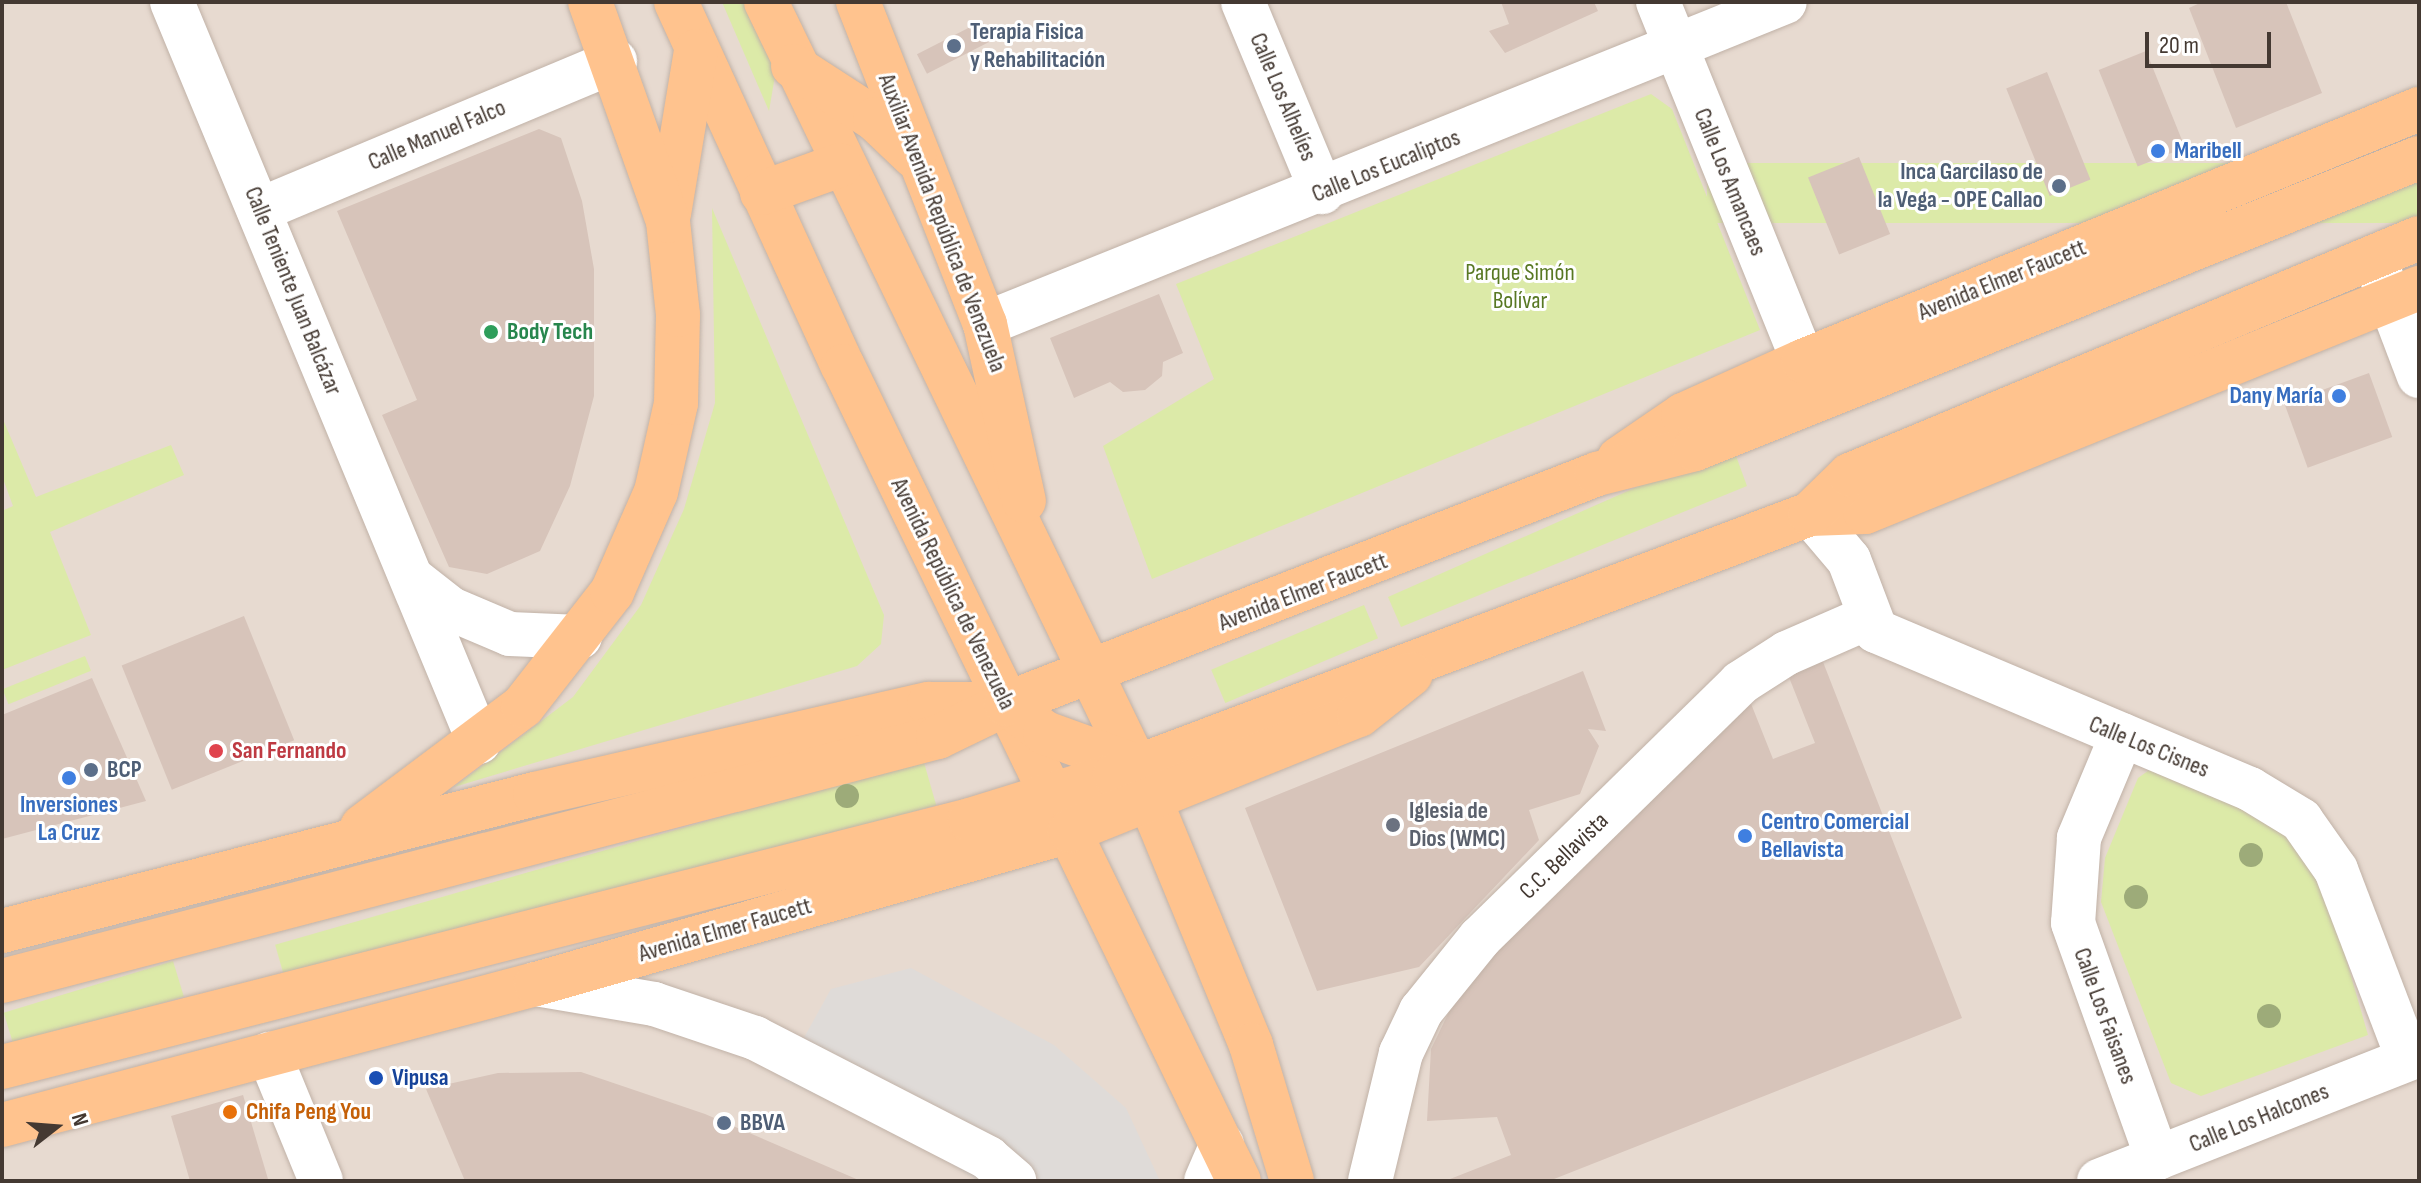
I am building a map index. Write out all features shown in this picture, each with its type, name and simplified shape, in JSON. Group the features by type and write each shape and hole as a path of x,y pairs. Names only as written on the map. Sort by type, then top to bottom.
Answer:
{"main road":[{"path":"334,846 479,742 523,706 580,637 612,592 656,492 676,403 678,315 668,221 615,61 590,2"},
{"name":"Avenida República de Venezuela","path":"676,2 762,193 1061,814 1222,1169"},
{"path":"766,2 840,165 1031,542 1144,784 1251,1045 1292,1181"},
{"name":"Auxiliar Avenida República de Venezuela","path":"858,2 985,324 1031,542"},
{"path":"668,221 696,51"},
{"path":"793,66 875,119 925,166"},
{"name":"Avenida Elmer Faucett","path":"1597,474 1683,415 1803,361 2419,109"},
{"name":"Avenida Elmer Faucett","path":"2,981 938,737 1006,704 1094,673 1597,474 1695,449 2419,158"},
{"path":"762,193 840,165"},
{"name":"Avenida Elmer Faucett","path":"1810,514 1850,475 2419,238"},
{"name":"Avenida Elmer Faucett","path":"14,1122 536,984 1061,814 1144,784 1345,684 1421,665 1810,514 1865,512 2404,294"},
{"name":"Avenida Elmer Faucett","path":"2,931 334,846 929,704 1006,704"},
{"path":"1006,704 1056,738 1144,784"},
{"name":"Avenida Elmer Faucett","path":"2,1067 354,978 1061,814"},
{"path":"354,978 428,1012"},
{"path":"14,1122 73,1049"}],"street":[{"name":"Calle Teniente Juan Balcázar","path":"172,2 479,742"},
{"name":"Calle Los Alhelíes","path":"1243,2 1322,192"},
{"name":"Calle Los Amancaes","path":"1658,2 1803,361"},
{"name":"Calle Los Eucaliptos","path":"985,324 1322,192 1785,2"},
{"name":"Calle Manuel Falco","path":"259,210 615,61"},
{"path":"2373,257 2404,294 2419,376"},
{"path":"1810,514 1849,560 1867,618"},
{"name":"Calle Teniente Juan Balcázar","path":"414,580 451,609 510,634 580,637"},
{"name":"Calle Los Cisnes","path":"1867,618 1901,647 2250,789 2301,820 2336,870 2414,1057"},
{"name":"C.C. Bellavista","path":"1370,1181 1401,1053 1421,1011 1480,938 1740,683 1826,633 1867,618"},
{"name":"Calle Los Faisanes","path":"2122,735 2079,838 2073,923 2157,1158"},
{"path":"536,984 654,1004 755,1038 988,1158 1014,1181"},
{"path":"1251,1045 1316,1181"},
{"path":"269,1054 321,1181"},
{"name":"Calle Los Halcones","path":"2099,1181 2414,1057"}],"shaded area":[{"path":"2,2 2419,2 2419,1181 2,1181"},
{"path":"911,968 1054,1045 1126,1108 1160,1181 978,1181 905,1135 781,1079 831,989"}],"green space":[{"path":"722,2 751,2 777,64 769,111"},
{"name":"Parque Simón Bolívar","path":"1651,94 1672,109 1760,330 1152,579 1103,446 1214,379 1176,284"},
{"path":"1707,163 2419,163 2419,223 1707,223"},
{"path":"712,208 884,615 881,644 857,666 454,787 573,697 641,605 684,509 715,403"},
{"path":"2,417 36,497 171,445 184,475 50,532 91,635 2,670 2,511 13,506 2,476"},
{"path":"1732,445 1747,486 1401,627 1388,597"},
{"path":"1364,605 1378,638 1225,703 1211,670"},
{"path":"85,656 91,671 8,704 2,689"},
{"path":"923,759 936,805 288,991 275,945"},
{"path":"2155,766 2286,828 2324,882 2368,1035 2201,1096 2171,1083 2101,902 2105,858 2138,778"},
{"path":"173,961 184,996 15,1048 4,1013"}],"building":[{"path":"1501,2 1594,2 1598,11 1505,53 1489,31 1509,24"},
{"path":"2202,2 2286,2 2322,93 2236,128 2189,8"},
{"name":"Terapia Fisica y Rehabilitación","path":"982,21 992,41 927,74 917,54"},
{"path":"2146,51 2185,147 2138,167 2099,70"},
{"path":"2047,72 2090,180 2050,196 2006,88"},
{"name":"Body Tech","path":"539,129 561,138 582,201 594,269 594,396 570,486 540,551 487,574 449,567 382,415 417,400 337,211"},
{"path":"1859,157 1890,234 1839,255 1808,178"},
{"path":"1159,294 1183,353 1163,362 1162,376 1145,390 1123,392 1110,382 1074,398 1050,338"},
{"path":"2369,373 2392,437 2308,468 2284,404"},
{"path":"244,616 294,740 172,790 122,665"},
{"name":"Centro Comercial Bellavista","path":"1816,644 1962,1018 1549,1181 1445,1181 1511,1155 1497,1117 1427,1121 1431,1049 1462,985 1744,686 1773,759 1815,743 1781,657"},
{"name":"Iglesia de Dios (WMC)","path":"1583,671 1606,731 1588,729 1599,746 1580,794 1529,810 1539,840 1419,967 1317,991 1245,808"},
{"path":"92,678 146,801 2,839 2,715"},
{"path":"581,1072 705,1114 861,1181 465,1181 426,1089 498,1073"},
{"path":"243,1095 268,1179 190,1181 171,1116"}],"place":[{"name":"Terapia Fisica y Rehabilitación","path":"954,46"},
{"name":"Maribell","path":"2158,151"},
{"name":"Inca Garcilaso de la Vega - OPE Callao","path":"2059,186"},
{"name":"Body Tech","path":"491,332"},
{"name":"Dany María","path":"2339,396"},
{"name":"San Fernando","path":"216,751"},
{"name":"BCP","path":"91,770"},
{"name":"Inversiones La Cruz","path":"69,778"},
{"name":"Iglesia de Dios (WMC)","path":"1393,825"},
{"name":"Centro Comercial Bellavista","path":"1745,836"},
{"name":"Vipusa","path":"376,1078"},
{"name":"Chifa Peng You","path":"230,1112"},
{"name":"BBVA","path":"724,1123"}]}
